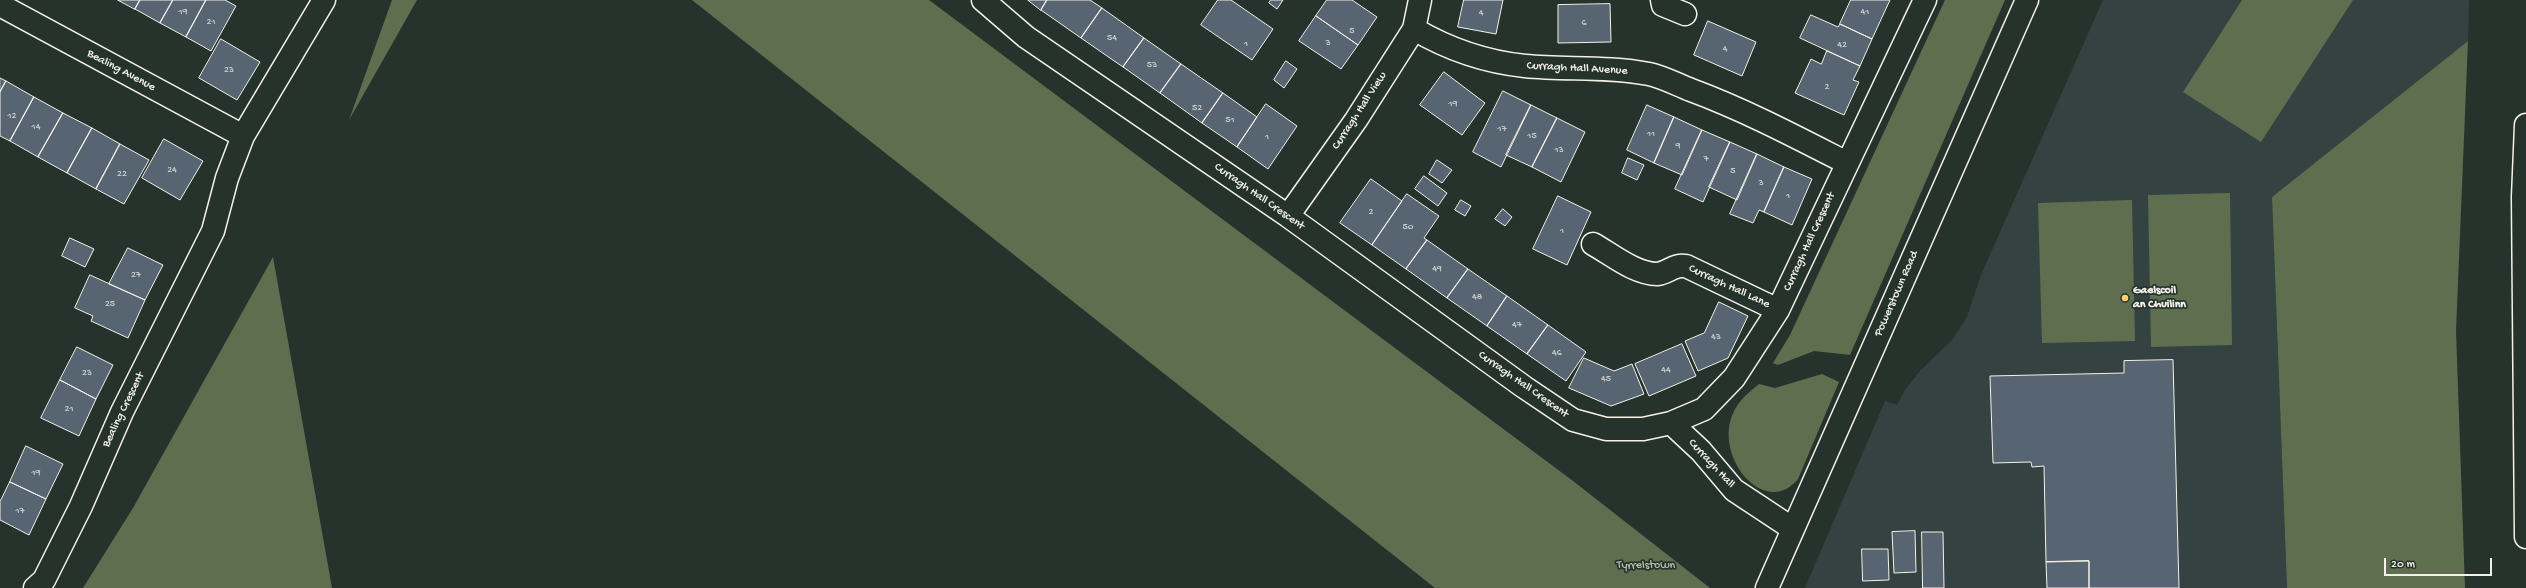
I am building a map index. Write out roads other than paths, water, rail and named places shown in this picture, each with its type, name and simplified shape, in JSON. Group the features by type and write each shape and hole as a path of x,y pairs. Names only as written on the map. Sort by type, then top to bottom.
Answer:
{"street":[{"path":"243,136 275,85 324,0"},
{"name":"Curragh Hall Crescent","path":"983,0 1026,37 1288,216 1573,420 1606,429 1643,428 1671,423 1704,409 1734,378 1778,310 1925,0"},
{"name":"Curragh Hall View","path":"1288,216 1356,120 1414,29 1420,0"},
{"path":"1662,0 1663,5 1685,14"},
{"name":"Powerstown Road","path":"1767,588 2027,0"},
{"name":"Bealing Avenue","path":"0,5 243,136"},
{"name":"Curragh Hall Avenue","path":"1414,29 1434,41 1475,56 1504,63 1526,66 1588,67 1650,74 1738,108 1847,163"},
{"path":"2526,125 2523,205 2526,537"},
{"name":"Bealing Crescent","path":"34,588 44,580 64,540 122,412 213,231 227,178 243,136"},
{"name":"Curragh Hall Lane","path":"1593,244 1642,271 1660,273 1678,265 1686,266 1778,310"},
{"name":"Curragh Hall","path":"1671,423 1701,452 1734,490 1793,529"}],"place":[{"name":"Gaelscoil an Chuilinn","path":"2125,298"}],"park label":[{"name":"Tyrrelstown","path":"1646,566"}]}
